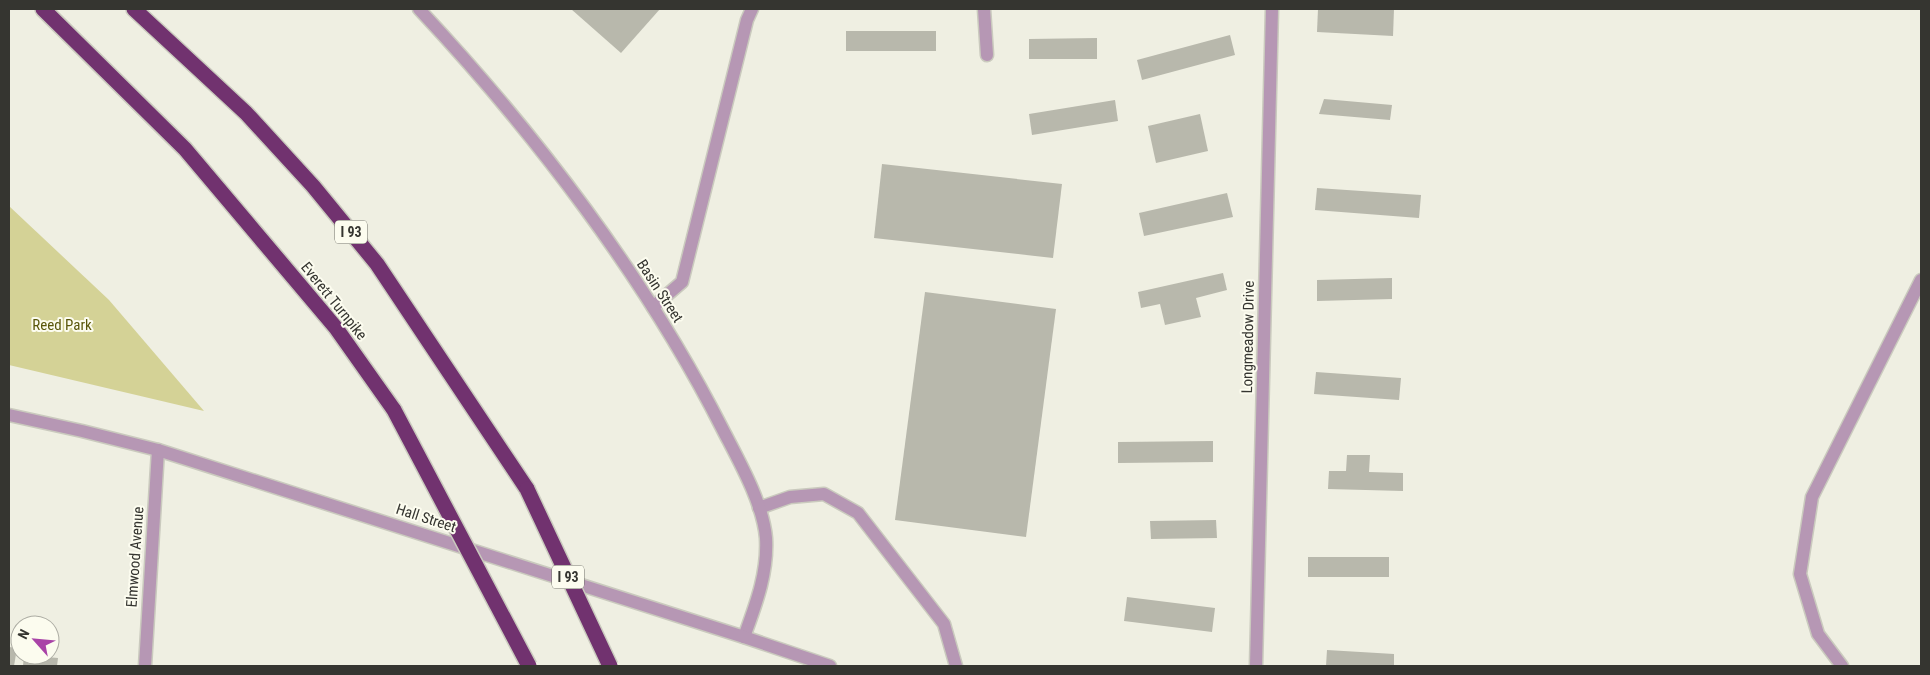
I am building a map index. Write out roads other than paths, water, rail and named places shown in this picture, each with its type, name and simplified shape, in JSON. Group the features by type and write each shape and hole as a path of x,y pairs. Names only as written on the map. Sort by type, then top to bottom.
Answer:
{"highway":[{"name":"Everett Turnpike","path":"43,9 186,149 336,328 394,410 529,666"},
{"name":"I 93","path":"134,9 246,113 313,186 378,264 526,489 610,666"}],"street":[{"name":"Basin Street","path":"420,9 529,134 595,223 653,307 712,408 739,460 759,508 766,536 766,563 760,592 744,636"},
{"path":"653,307 682,282 747,20 752,9"},
{"path":"984,9 987,56"},
{"name":"Longmeadow Drive","path":"1256,666 1272,9"},
{"path":"1842,666 1818,634 1800,574 1812,497 1921,280"},
{"name":"Hall Street","path":"9,415 158,450 744,636 830,666"},
{"name":"Elmwood Avenue","path":"145,666 158,450"},
{"path":"759,508 790,497 824,494 858,513 944,624 956,666"}],"park label":[{"name":"Reed Park","path":"62,325"}]}
